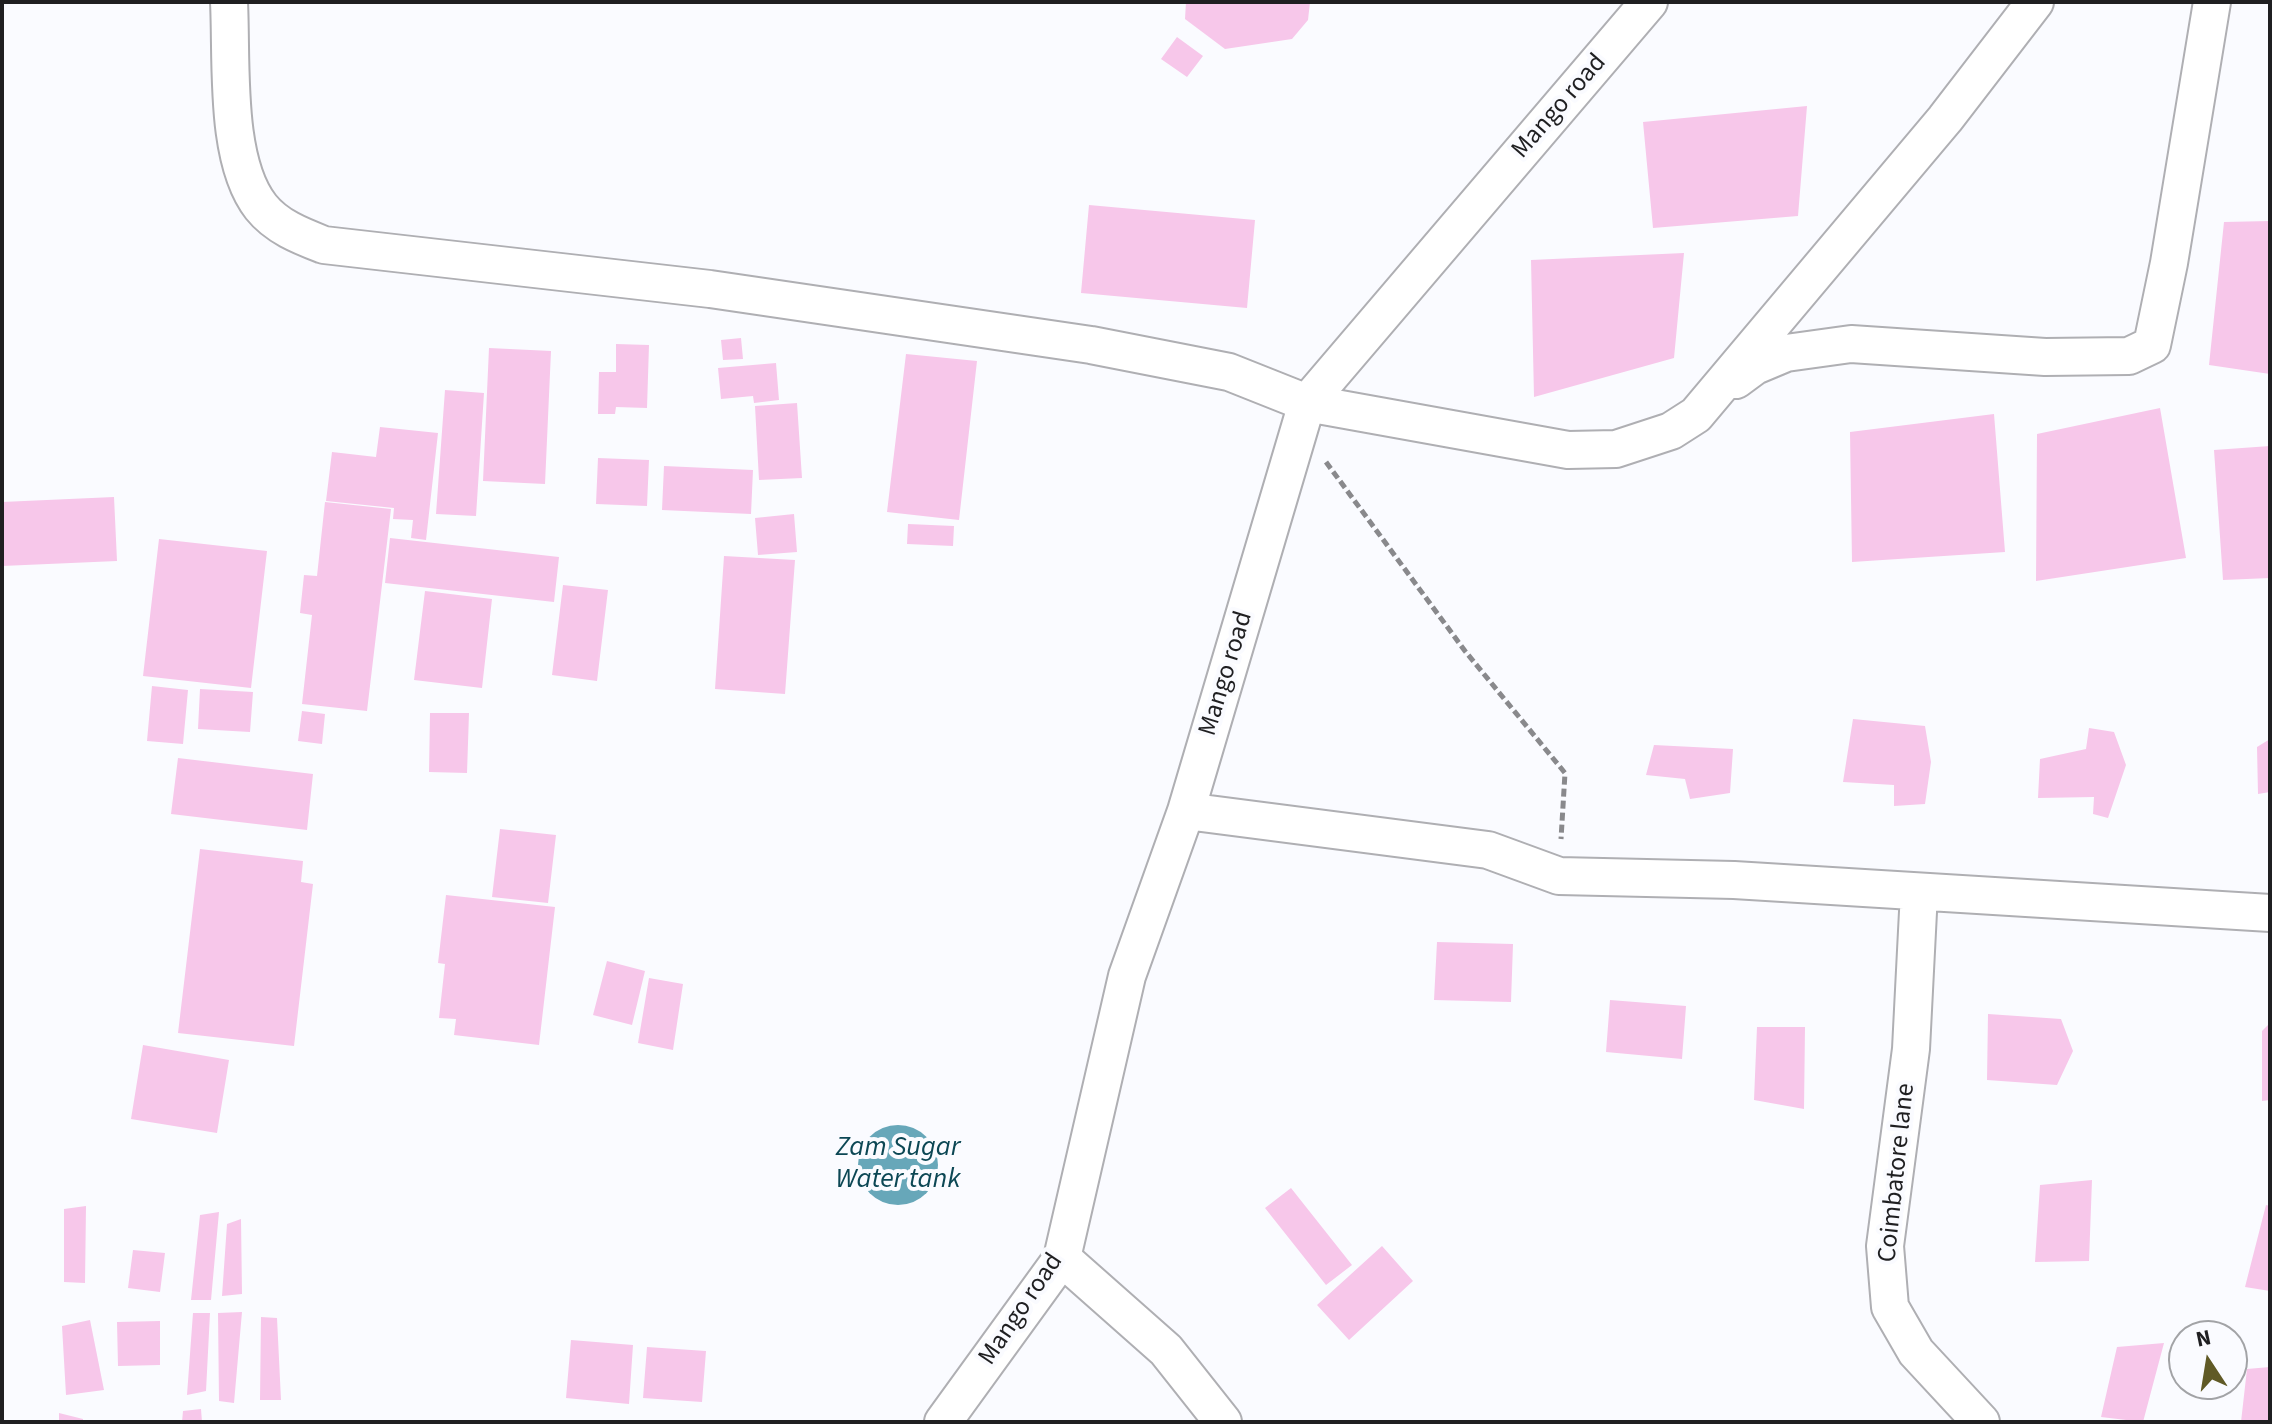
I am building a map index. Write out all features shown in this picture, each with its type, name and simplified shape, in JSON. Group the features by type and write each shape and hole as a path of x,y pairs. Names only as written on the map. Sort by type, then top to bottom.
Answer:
{"street":[{"path":"229,2 235,138 245,178 262,208 270,215 287,229 324,245 710,289 1091,345 1229,372 1305,413 1480,435 1568,450 1616,449 1671,431 1696,415 1945,119 2035,2"},
{"name":"Mango road","path":"943,1422 1062,1258 1127,976 1186,811 1305,413 1649,2"},
{"path":"1711,397 1755,366 1786,353 1851,344 2045,357 2129,356 2152,345 2169,263 2212,2"},
{"path":"1186,811 1488,850 1559,876 1734,880 2270,913"},
{"name":"Coimbatore lane","path":"1919,892 1911,1049 1885,1246 1890,1307 1916,1352 1981,1422"},
{"path":"1062,1258 1166,1350 1223,1422"}],"path":[{"path":"1305,413 1310,440 1465,651 1565,773 1559,876"}],"water":[{"name":"Zam Sugar Water tank","path":"898,1125 913,1128 926,1137 935,1150 938,1165 935,1180 926,1193 913,1202 898,1205 883,1202 870,1193 861,1180 858,1165 861,1150 870,1137 883,1128"}],"building":[{"path":"1186,2 1310,2 1308,20 1292,39 1225,49 1185,19"},
{"path":"1177,37 1203,56 1187,77 1161,59"},
{"path":"1807,106 1798,216 1653,228 1643,122"},
{"path":"1089,205 1255,220 1247,308 1081,293"},
{"path":"2270,221 2270,374 2209,365 2224,222"},
{"path":"1684,253 1674,358 1534,397 1531,260"},
{"path":"741,338 743,359 723,360 721,340"},
{"path":"616,344 649,345 647,408 616,407 615,414 598,414 599,372 616,372"},
{"path":"489,348 551,351 545,484 483,481"},
{"path":"906,354 977,361 959,520 887,512"},
{"path":"776,363 779,400 754,403 753,396 721,399 718,368"},
{"path":"445,390 484,393 476,516 436,514"},
{"path":"797,403 802,478 759,480 755,406"},
{"path":"2160,408 2186,558 2036,581 2037,434"},
{"path":"1994,414 2005,552 1852,562 1850,432"},
{"path":"380,427 438,433 426,540 411,538 413,520 393,519 394,508 326,501 332,452 376,457"},
{"path":"2270,446 2270,578 2223,580 2214,450"},
{"path":"598,458 649,460 647,506 596,504"},
{"path":"664,466 753,470 751,514 662,510"},
{"path":"114,497 117,561 2,566 2,502"},
{"path":"325,502 391,509 367,711 302,704 312,615 300,613 304,575 317,576"},
{"path":"794,514 797,552 758,555 755,518"},
{"path":"908,524 954,526 953,546 907,544"},
{"path":"390,538 559,557 554,602 385,583"},
{"path":"159,539 267,551 251,688 143,676"},
{"path":"724,556 795,560 785,694 715,689"},
{"path":"563,585 608,590 597,681 552,675"},
{"path":"425,591 492,599 482,688 414,680"},
{"path":"152,686 188,690 183,744 147,741"},
{"path":"200,689 253,692 250,732 198,729"},
{"path":"302,711 325,714 322,744 298,741"},
{"path":"430,713 469,713 467,773 429,772"},
{"path":"1853,719 1925,726 1931,762 1925,804 1894,806 1894,785 1843,782"},
{"path":"2089,728 2114,732 2126,765 2108,818 2093,814 2094,797 2038,798 2040,759 2086,749"},
{"path":"2270,739 2270,792 2258,794 2257,747"},
{"path":"1654,745 1733,749 1730,793 1690,799 1685,779 1646,775"},
{"path":"178,758 313,774 307,830 171,814"},
{"path":"500,829 556,835 548,903 492,897"},
{"path":"200,849 303,861 301,882 313,884 294,1046 178,1033"},
{"path":"446,895 555,907 539,1045 454,1035 456,1019 439,1018 445,964 438,963"},
{"path":"1437,942 1513,944 1511,1002 1434,1000"},
{"path":"607,961 645,971 632,1025 593,1015"},
{"path":"649,978 683,984 673,1050 638,1043"},
{"path":"1610,1000 1686,1006 1682,1059 1606,1052"},
{"path":"1988,1014 2061,1019 2073,1051 2057,1085 1987,1080"},
{"path":"2270,1023 2270,1100 2262,1101 2262,1031"},
{"path":"1757,1027 1805,1027 1804,1109 1754,1100"},
{"path":"143,1045 229,1060 217,1133 131,1119"},
{"path":"2092,1180 2089,1261 2035,1262 2040,1185"},
{"path":"1291,1188 1352,1265 1326,1285 1265,1208"},
{"path":"2266,1205 2270,1206 2270,1291 2245,1287"},
{"path":"86,1206 85,1283 64,1282 64,1209"},
{"path":"219,1212 211,1300 191,1300 200,1215"},
{"path":"241,1219 242,1294 222,1296 227,1224"},
{"path":"1382,1246 1413,1281 1349,1340 1317,1305"},
{"path":"133,1250 165,1253 160,1292 128,1288"},
{"path":"242,1312 234,1403 219,1401 218,1313"},
{"path":"193,1313 210,1313 206,1391 187,1395"},
{"path":"261,1317 277,1318 281,1400 260,1400"},
{"path":"90,1320 104,1390 66,1395 62,1326"},
{"path":"160,1321 160,1365 118,1366 117,1322"},
{"path":"571,1340 633,1345 629,1404 566,1398"},
{"path":"2164,1343 2143,1422 2101,1417 2117,1347"},
{"path":"647,1347 706,1351 702,1402 643,1398"},
{"path":"2270,1367 2270,1422 2241,1422 2243,1400 2248,1400 2248,1369"},
{"path":"201,1409 202,1422 182,1422 183,1411"},
{"path":"59,1413 83,1419 83,1422 59,1422"}]}
